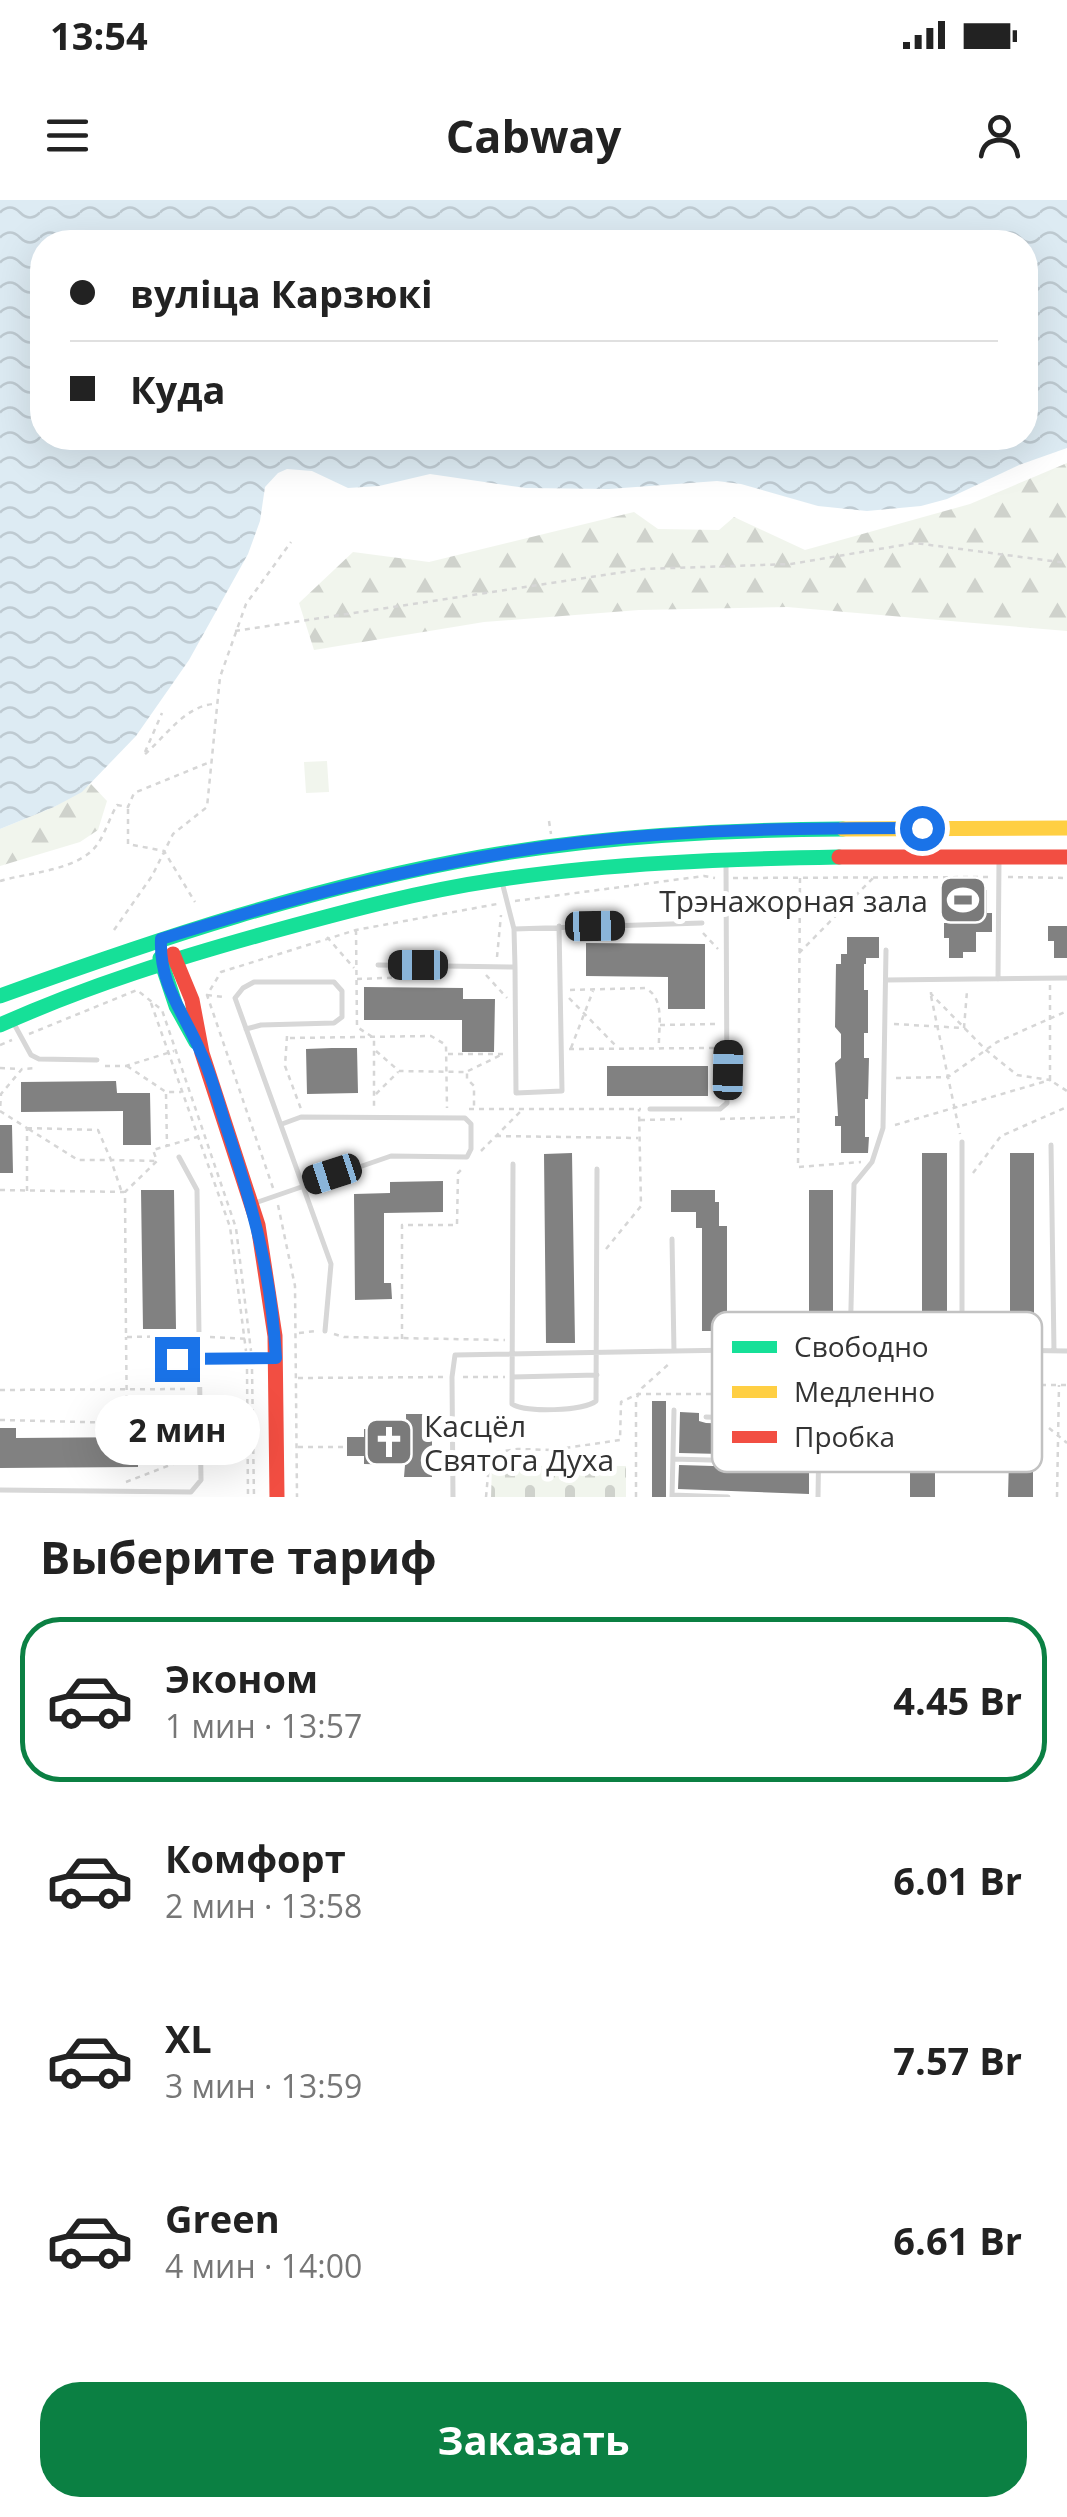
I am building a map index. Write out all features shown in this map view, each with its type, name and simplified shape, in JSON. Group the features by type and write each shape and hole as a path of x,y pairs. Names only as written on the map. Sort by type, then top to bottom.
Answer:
{"street":[{"path":"0,996 161,939 381,876 553,846 702,832 1067,828"},
{"path":"6,1022 177,958 368,906 501,879 610,866 726,860 1067,857"},
{"path":"161,939 177,958 192,1000 202,1053 251,1204 270,1294 276,1358 277,1497"},
{"path":"161,939 160,964 176,1006 202,1053"}],"lane":[{"path":"998,979 999,857"},
{"path":"650,1109 720,1109 726,1103 726,860"},
{"path":"501,879 514,929 516,1092 562,1091 559,926"},
{"path":"514,929 702,923"},
{"path":"851,1312 854,1184 872,1162 884,1128 886,950"},
{"path":"378,965 516,966"},
{"path":"886,980 1067,978"},
{"path":"246,1029 334,1023 342,1016 342,991 334,982 254,982 242,988 235,998 246,1029 282,1124 331,1264 325,1331"},
{"path":"6,1022 31,1055 39,1059 97,1060"},
{"path":"251,1204 391,1156 467,1157 471,1150 472,1124 465,1118 301,1116 282,1124"},
{"path":"962,1142 962,1312"},
{"path":"1051,1145 1054,1350"},
{"path":"0,1490 191,1492 201,1480 197,1190 179,1157"},
{"path":"512,1164 512,1404 523,1410 592,1405 596,1401 597,1169"},
{"path":"672,1239 674,1351"},
{"path":"453,1497 455,1354 712,1350"},
{"path":"1042,1350 1067,1351"},
{"path":"156,1359 276,1358"},
{"path":"512,1377 597,1375"},
{"path":"674,1410 672,1496 728,1497"},
{"path":"706,1417 712,1417"},
{"path":"673,1459 712,1460"},
{"path":"818,1497 819,1472"}],"path":[{"path":"114,930 152,876 173,834 206,808 215,704 235,631 246,604 291,542"},
{"path":"235,631 643,569 790,564 915,544 1067,563"},
{"path":"162,713 145,754 180,720 201,706 215,704"},
{"path":"196,902 164,851 128,844 128,807 134,793 211,762"},
{"path":"0,881 68,864 84,856 99,842 116,805 128,807"},
{"path":"508,1000 485,975 496,975 504,902 704,876 1067,878"},
{"path":"800,953 876,876"},
{"path":"800,878 798,1166 872,1162"},
{"path":"709,928 699,928 720,951"},
{"path":"356,930 357,1027 374,1038"},
{"path":"327,937 355,969"},
{"path":"356,979 448,976"},
{"path":"964,1028 968,979"},
{"path":"1050,979 1050,1080"},
{"path":"931,980 962,1142"},
{"path":"568,1014 568,990 645,988 658,1001 659,1048"},
{"path":"570,1049 594,989"},
{"path":"0,1046 137,990 162,1010 201,1135"},
{"path":"931,994 986,1050 1017,1075 1050,1080 1067,1091"},
{"path":"207,995 235,998"},
{"path":"568,997 618,1049"},
{"path":"150,1001 236,1228 250,1360 254,1497"},
{"path":"884,1078 948,1077 986,1050 1067,1011"},
{"path":"288,1024 286,1066 300,1109"},
{"path":"658,1025 720,1024"},
{"path":"885,1024 964,1028"},
{"path":"568,1032 570,1049"},
{"path":"287,1038 431,1036 446,1045 448,1109"},
{"path":"374,1038 374,1108"},
{"path":"570,1049 728,1048"},
{"path":"374,1049 400,1071 466,1072 502,1054"},
{"path":"91,1067 126,1066 176,1051"},
{"path":"446,1054 509,1054"},
{"path":"126,1066 166,1092 189,1090"},
{"path":"0,1068 39,1068"},
{"path":"22,1069 1,1094 0,1110 78,1160 157,1161"},
{"path":"374,1096 400,1071"},
{"path":"466,1072 466,1079 474,1086 474,1109"},
{"path":"884,1128 1050,1080"},
{"path":"166,1092 167,1146"},
{"path":"568,1095 568,1110"},
{"path":"962,1192 978,1163 1001,1136 1067,1107"},
{"path":"461,1109 650,1109"},
{"path":"402,1339 402,1225 457,1224 458,1173 524,1109"},
{"path":"595,1261 641,1206 639,1109"},
{"path":"0,1420 127,1424 124,1192 98,1130 27,1128"},
{"path":"27,1128 27,1190"},
{"path":"157,1161 153,1150 201,1135"},
{"path":"496,1136 639,1138"},
{"path":"0,1190 124,1192 157,1161"},
{"path":"298,1333 512,1340"},
{"path":"126,1337 248,1339"},
{"path":"486,1497 490,1453 552,1450 620,1440 621,1402 638,1394 669,1364 674,1351"},
{"path":"248,1497 250,1360"},
{"path":"296,1378 512,1377"},
{"path":"1042,1385 1067,1385"},
{"path":"1057,1497 1059,1385"},
{"path":"0,1390 190,1389"},
{"path":"638,1394 712,1394"},
{"path":"636,1497 638,1394"},
{"path":"1049,1428 1067,1443"},
{"path":"297,1447 347,1447"},
{"path":"135,1484 120,1484 191,1457 191,1467"}],"green space":[{"path":"1067,463 1067,631 787,607 639,610 484,622 314,650 299,603 353,552 429,562 634,512 658,529 719,530 734,517 805,550 970,504"},
{"path":"327,761 329,792 306,793 304,762"},
{"path":"91,784 107,801 98,830 80,842 0,866 0,829 54,807"},
{"path":"492,1466 626,1466 626,1497 491,1497"}],"water":[{"path":"0,200 1067,200 1067,448 1019,465 947,499 921,506 867,511 818,506 717,481 609,489 526,488 430,474 379,486 348,488 312,471 287,469 265,487 260,521 248,554 189,660 136,736 82,792 0,829"}],"building":[{"path":"975,890 987,890 992,932 976,932 976,952 963,952 963,958 949,958 944,923 960,923 960,895 975,895"},
{"path":"1048,926 1067,926 1067,958 1054,958 1054,941 1048,941"},
{"path":"847,937 879,937 879,958 866,958 864,964 864,990 868,990 864,1058 869,1058 865,1099 868,1153 841,1153 841,1126 835,1126 835,1063 841,1058 841,1034 835,1027 836,964 841,964 841,954 847,954"},
{"path":"586,943 705,944 705,1009 668,1009 668,977 586,976"},
{"path":"364,987 463,988 463,999 495,999 494,1052 462,1052 462,1020 364,1020"},
{"path":"357,1048 358,1093 307,1094 306,1049"},
{"path":"607,1066 708,1066 708,1096 607,1096"},
{"path":"116,1081 117,1093 150,1093 151,1145 123,1145 123,1111 21,1112 21,1082"},
{"path":"0,1125 12,1125 13,1173 0,1173"},
{"path":"572,1153 575,1343 546,1343 544,1154"},
{"path":"922,1153 947,1153 947,1312 922,1312"},
{"path":"1010,1153 1034,1153 1034,1312 1010,1312"},
{"path":"443,1181 443,1212 384,1213 384,1283 391,1283 392,1299 355,1300 354,1194 390,1193 390,1182"},
{"path":"141,1190 174,1190 176,1329 143,1329"},
{"path":"671,1190 715,1190 719,1226 727,1226 727,1312 712,1312 712,1331 702,1331 702,1228 696,1228 696,1212 671,1212"},
{"path":"809,1190 833,1190 833,1312 809,1312"},
{"path":"172,1397 172,1455 138,1455 138,1467 0,1468 0,1428 16,1428 16,1438 145,1437 145,1398"},
{"path":"652,1401 666,1401 666,1497 652,1497"},
{"path":"680,1412 699,1413 699,1421 712,1423 712,1454 679,1453"},
{"name":"Касцёл Святога Духа","path":"406,1414 432,1414 432,1477 404,1477 405,1465 364,1464 364,1456 347,1456 347,1437 364,1437 364,1429 406,1429"},
{"path":"679,1465 712,1466 712,1472 809,1472 809,1494 678,1489"},
{"path":"910,1472 935,1472 935,1497 910,1497"},
{"path":"1009,1472 1033,1472 1033,1497 1008,1497"}],"traffic: fast":[{"path":"0,996 238,916 419,869 616,839 843,829"},
{"path":"0,1025 169,962 329,916 440,890 539,874 624,866 839,857"},
{"path":"160,958 176,1006 196,1042"}],"traffic: slow":[{"path":"843,829 1067,828"}],"traffic: jam":[{"path":"839,857 1067,857"},
{"path":"173,954 192,1000 202,1053 258,1225 275,1336 277,1497"}],"place":[{"name":"Трэнажорная зала","path":"963,900"},
{"name":"Касцёл Святога Духа","path":"389,1442"}],"route":[{"path":"177,1359 276,1358 258,1225 202,1053 176,1006 160,964 161,939 381,876 553,846 702,832 922,828"}]}
